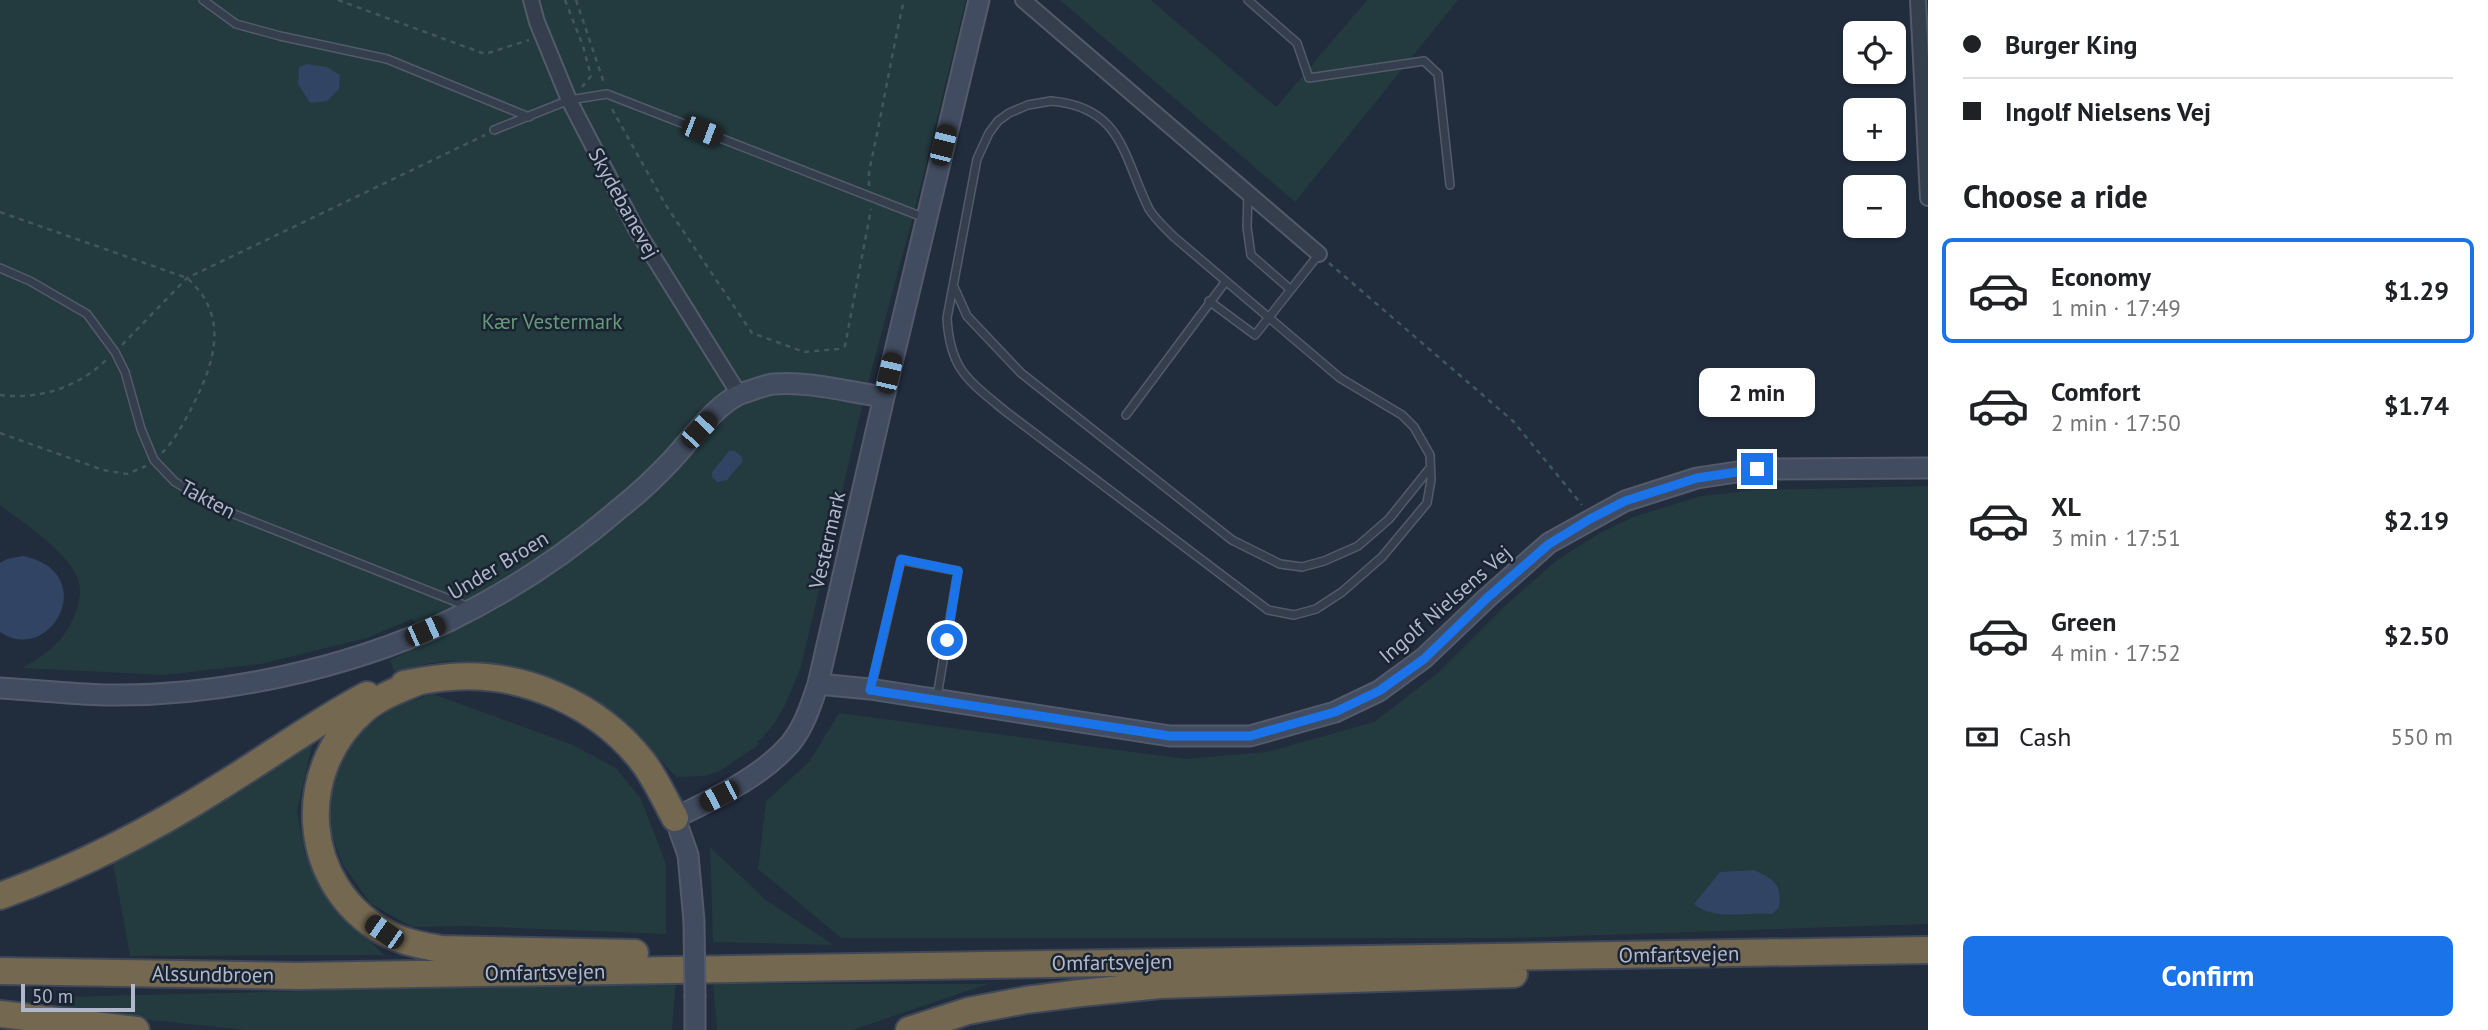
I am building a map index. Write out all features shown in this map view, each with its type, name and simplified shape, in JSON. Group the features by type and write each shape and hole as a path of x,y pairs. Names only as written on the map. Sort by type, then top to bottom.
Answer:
{"highway":[{"path":"0,896 44,880 140,833 219,788 342,708 369,694 390,686 452,677 484,677 517,682 550,692 585,709 616,733 644,763 675,818"},
{"path":"420,681 389,694 365,709 344,730 328,755 318,782 316,831 326,868 341,894 360,915 384,932 411,943 440,949 728,955 857,966"},
{"name":"Omfartsvejen","path":"297,976 1928,950"},
{"path":"909,1030 968,1011 1026,1000 1160,985 1682,967 1839,951"},
{"name":"Alssundbroen","path":"0,971 297,976"},
{"name":"Alssundbroen","path":"0,985 212,982 297,976"},
{"path":"0,1014 136,1030"}],"street":[{"name":"Skydebanevej","path":"531,0 569,100 636,229 739,394"},
{"name":"Vestermark","path":"675,818 719,796 759,771 790,743 806,719 818,684 979,0"},
{"path":"1023,0 1319,254"},
{"path":"1918,0 1926,101 1928,198"},
{"name":"Under Broen","path":"0,688 107,695 202,690 275,678 353,658 400,642 473,608 553,562 621,508 669,463 715,413 739,394 772,384 796,384 884,397"},
{"name":"Ingolf Nielsens Vej","path":"818,684 1170,736 1250,736 1335,712 1379,691 1424,659 1487,598 1549,544 1625,501 1697,478 1757,469 1928,468"},
{"path":"675,818 688,855 694,921 695,1030"}],"lane":[{"path":"203,0 236,24 387,59 528,117"},
{"path":"1248,0 1297,43 1309,78 1424,61 1438,74 1450,185"},
{"path":"494,130 569,100 607,94 926,218"},
{"path":"1051,101 1070,103 1106,121 1124,147 1151,212 1174,237 1340,378 1402,415 1414,427 1430,455 1427,503 1382,557 1342,592 1316,609 1294,615 1268,610 1005,411 972,383 955,363 948,343 947,318 953,286 977,159 989,133 998,121 1028,104 1051,101"},
{"path":"1248,192 1247,227 1251,255 1290,289"},
{"path":"1209,301 1255,335 1319,254"},
{"name":"Takten","path":"0,268 30,281 88,314 115,352 125,372 141,429 154,460 175,482 219,508 473,608"},
{"path":"1126,415 1226,281"},
{"path":"953,286 967,316 1021,373 1232,540 1280,564 1302,566 1324,561 1358,547 1389,519 1430,468"},
{"path":"870,690 901,559 958,571 937,701"}],"path":[{"path":"338,0 485,54 543,36"},
{"path":"565,0 583,46 591,76 569,100"},
{"path":"576,0 612,108 666,205 752,333 804,352 845,346 871,205 869,171 904,0"},
{"path":"0,395 55,392 93,373 187,278 494,130"},
{"path":"0,212 187,278 202,291 211,312 215,337 210,369 181,428 168,446 143,468 127,474 103,470 0,433"},
{"path":"1319,254 1513,421 1582,505"}],"green space":[{"name":"Kær Vestermark","path":"0,0 966,0 914,213 865,394 801,667 783,708 772,726 757,742 760,744 718,772 705,776 677,777 641,737 602,705 580,692 532,672 482,662 457,661 394,671 390,660 432,640 412,619 367,638 261,664 164,675 22,668 60,640 77,607 80,588 78,579 64,558 44,538 0,505"},
{"path":"1060,0 1151,0 1276,107 1367,0 1458,0 1295,202"},
{"path":"1928,486 1928,924 1513,938 841,938 758,869 766,801 809,762 839,713 1186,759 1266,752 1374,722 1439,672 1506,605 1557,560 1598,534 1633,517 1701,496 1755,490"},
{"path":"433,694 573,745 616,768 641,799 666,864 666,934 464,926 412,927 371,904 343,865 330,830 328,784 353,737 397,705"},
{"path":"314,737 297,811 305,854 334,903 384,955 130,956 112,857"},
{"path":"710,847 766,900 834,945 713,942"},
{"path":"676,982 672,1030 245,1030 55,1010 58,997"},
{"path":"713,984 988,984 852,1030 717,1030"}],"water":[{"path":"307,64 327,67 340,75 339,89 327,101 310,103 298,84 299,67"},
{"path":"729,451 735,451 743,461 727,480 717,482 712,477 712,472"},
{"path":"23,556 47,565 60,580 64,596 60,613 51,628 36,637 19,639 0,632 0,563"},
{"path":"1754,870 1772,880 1778,888 1779,908 1772,914 1712,913 1694,904 1720,872"}],"route":[{"path":"947,640 958,571 901,559 870,690 1170,736 1250,736 1335,712 1379,691 1424,659 1487,598 1549,544 1590,519 1625,501 1697,478 1757,469"}]}
